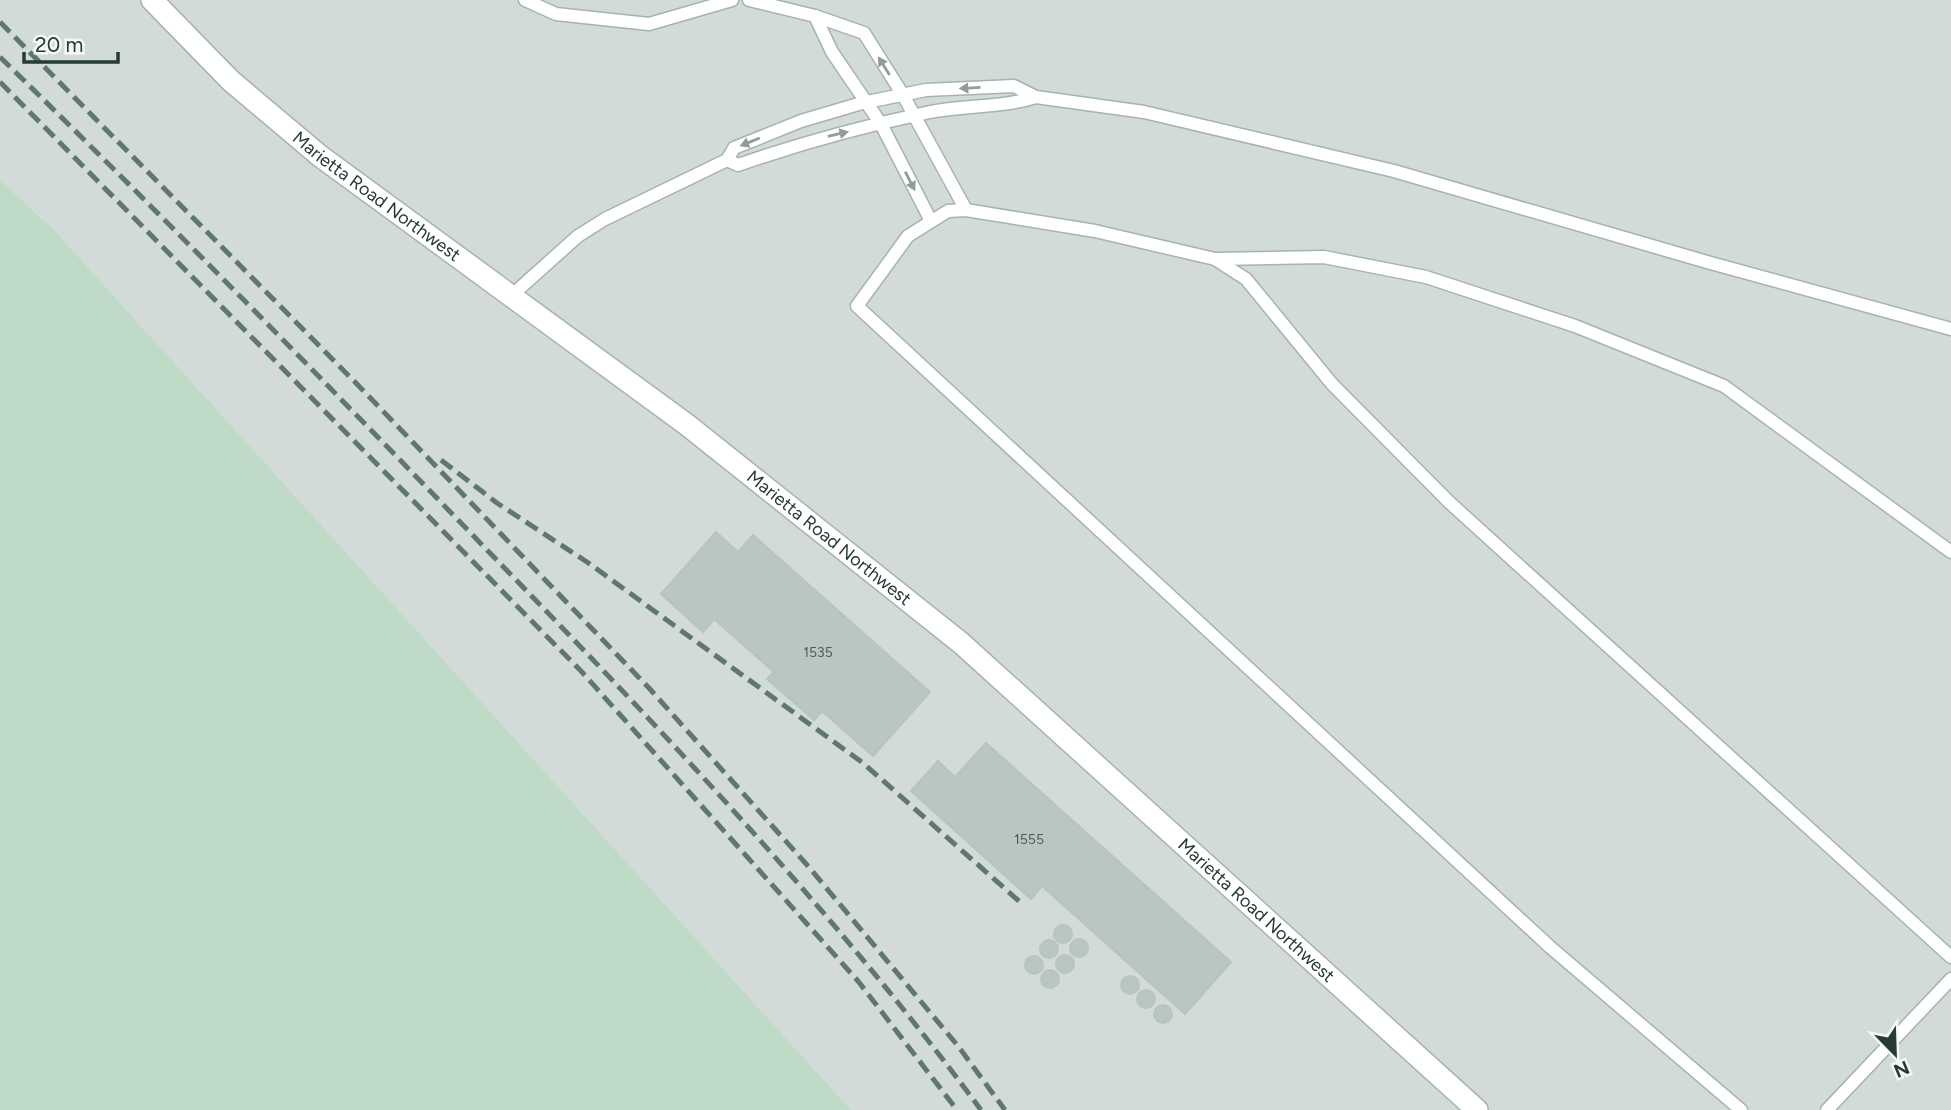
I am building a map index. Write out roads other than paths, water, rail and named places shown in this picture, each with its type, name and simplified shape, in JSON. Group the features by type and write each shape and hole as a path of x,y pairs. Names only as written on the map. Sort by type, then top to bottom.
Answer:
{"street":[{"name":"Marietta Road Northwest","path":"152,0 231,81 320,156 686,425 961,643 1477,1110"}],"lane":[{"path":"525,0 556,14 649,24 732,0"},
{"path":"749,0 815,16 864,33 966,210"},
{"path":"815,16 832,52 881,124 931,222"},
{"path":"512,296 578,236 605,219 727,160 734,148 801,121 868,102 926,90 1014,86 1036,97 1144,112 1394,171 1707,262 1951,329"},
{"path":"727,160 738,165 810,141 933,111 1014,104 1036,97"},
{"path":"1741,1110 1550,947 858,306 908,236 948,211 966,210 1095,231 1215,259 1324,257 1426,277 1576,326 1724,386 1948,547"},
{"path":"1215,259 1246,279 1332,384 1449,502 1951,957"},
{"path":"1827,1110 1951,979"}],"railway":[{"path":"0,22 355,382 649,688 808,866 958,1046 1005,1110"},
{"path":"0,57 307,364 681,753 866,963 981,1110"},
{"path":"0,82 581,671 858,981 957,1110"},
{"path":"441,460 497,503 587,562 863,763 1020,902"}]}
